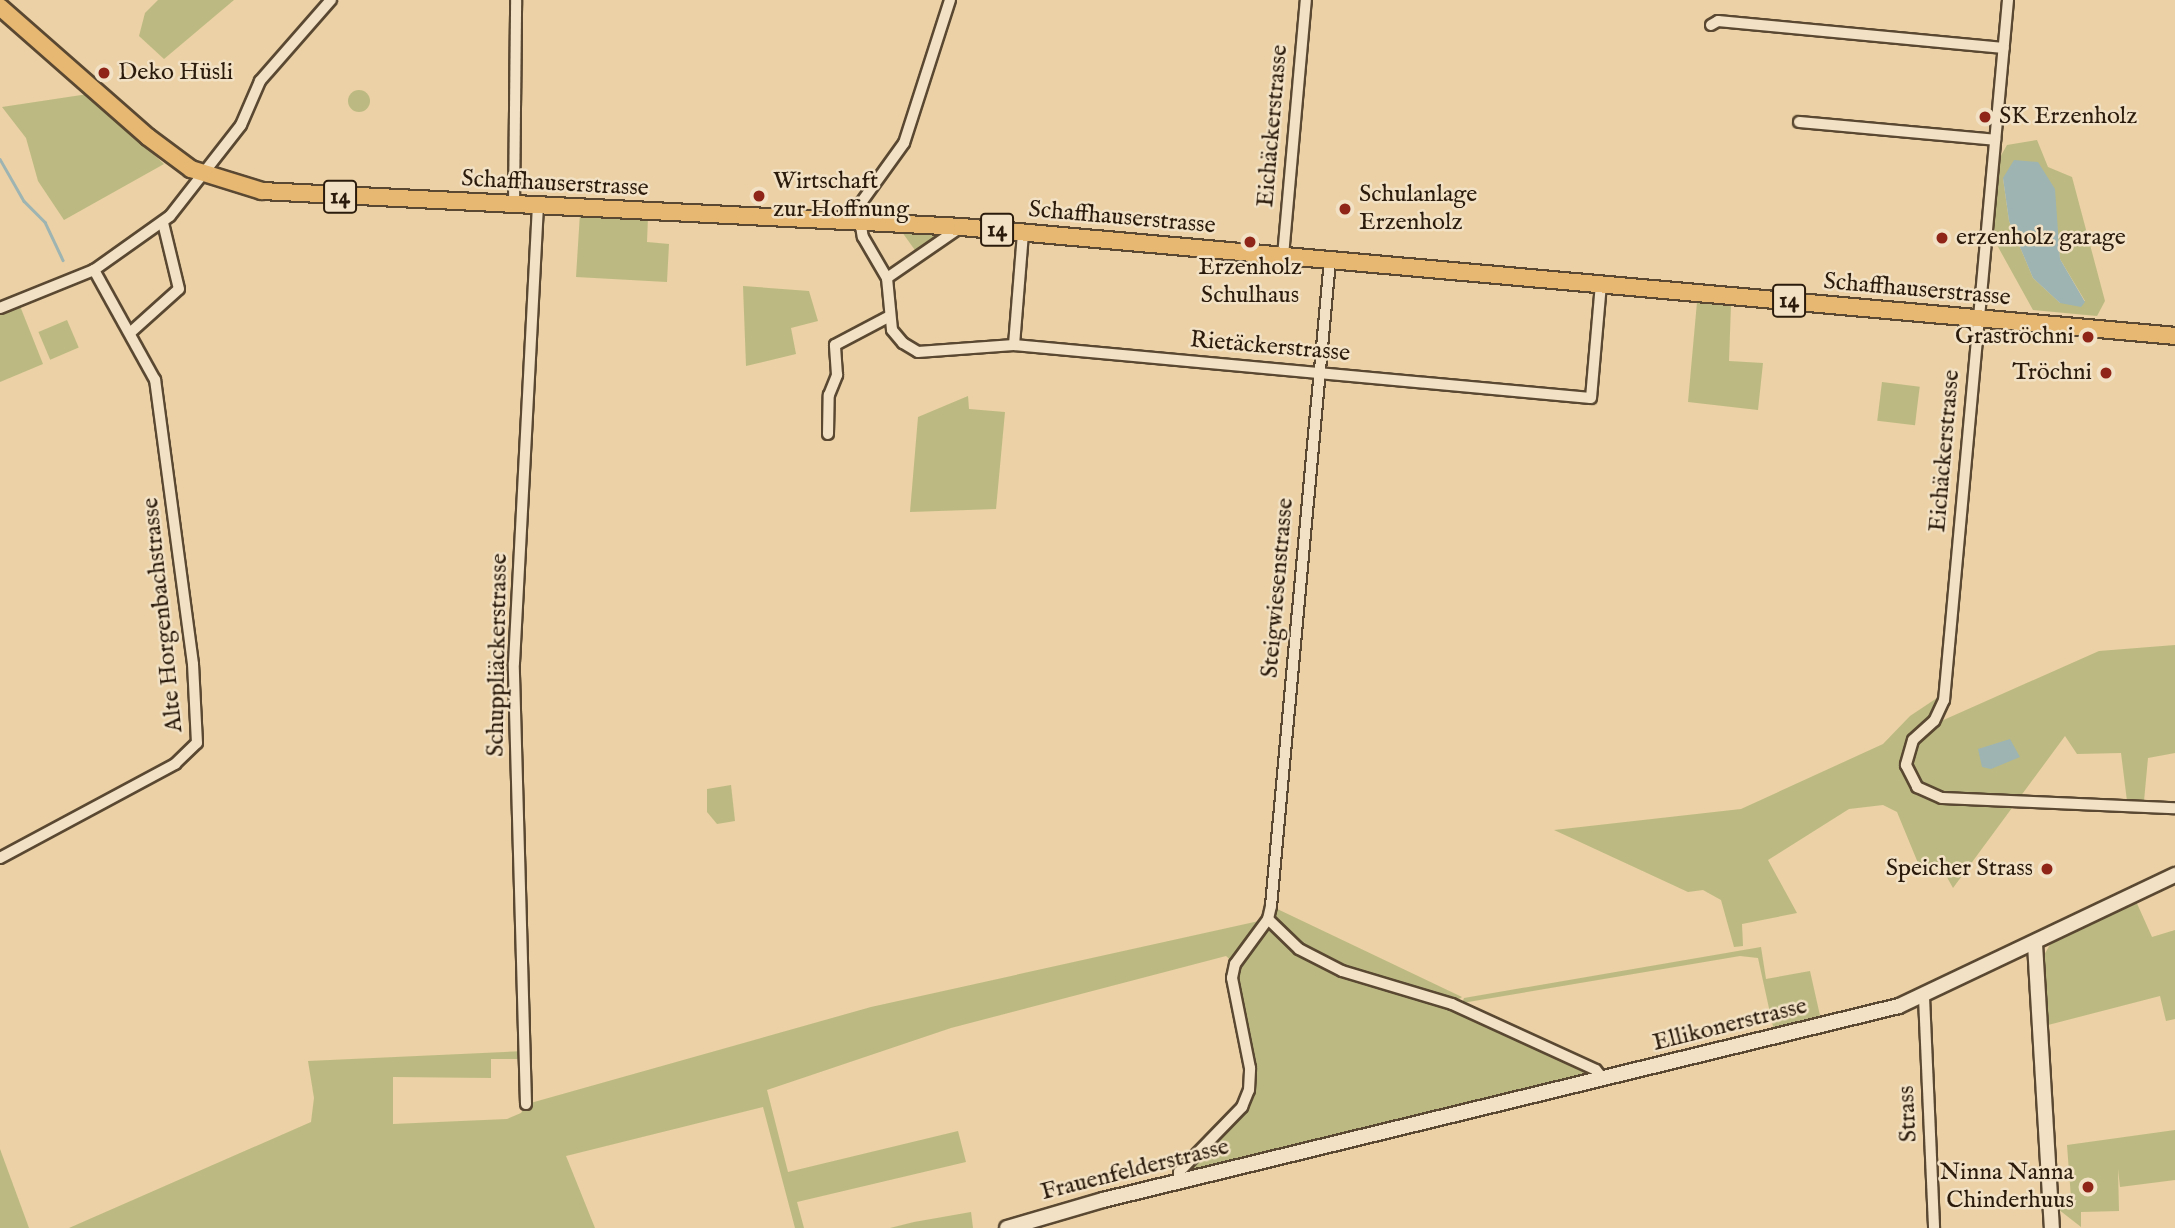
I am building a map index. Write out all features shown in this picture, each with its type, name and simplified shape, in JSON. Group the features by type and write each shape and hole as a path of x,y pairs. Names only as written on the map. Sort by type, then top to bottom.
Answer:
{"main road":[{"name":"Schaffhauserstrasse","path":"0,7 148,137 204,176 238,187 295,195 961,227 2175,336"}],"street":[{"path":"0,308 94,270 163,222 204,176 241,125 260,80 331,0"},
{"path":"514,205 516,0"},
{"path":"828,434 830,395 837,375 835,345 888,317 887,278 863,237 860,201 895,161 904,143 950,0"},
{"name":"Eichäckerstrasse","path":"1283,256 1306,0"},
{"name":"Eichäckerstrasse","path":"2008,0 1944,700 1934,721 1913,740 1906,765 1917,787 1930,795 2018,802 2175,808"},
{"path":"1710,25 1718,20 2004,48"},
{"path":"1800,122 1995,139"},
{"name":"Schuppliäckerstrasse","path":"527,1104 514,663 538,206"},
{"path":"131,332 179,289 163,222"},
{"path":"887,278 961,227"},
{"path":"1014,345 1023,232"},
{"name":"Steigwiesenstrasse","path":"1268,919 1330,260"},
{"name":"Alte Horgenbachstrasse","path":"0,858 175,764 197,743 200,722 162,414 155,380 131,332 94,270"},
{"name":"Rietäckerstrasse","path":"888,317 902,343 918,352 1014,345 1591,398 1601,284"},
{"name":"Ellikonerstrasse","path":"1274,1159 1924,997 2175,875"},
{"path":"1179,1182 1179,1172 1242,1107 1249,1090 1250,1068 1232,978 1235,964 1268,919 1299,949 1342,971 1452,1004 1596,1070 1603,1079"},
{"path":"2035,943 2052,1228"},
{"name":"Strass","path":"1924,997 1934,1228"},
{"name":"Frauenfelderstrasse","path":"1007,1228 1274,1159"}],"shaded area":[{"path":"158,0 234,0 164,59 139,36 145,13"},
{"path":"359,90 367,93 370,101 367,109 359,112 351,109 348,101 351,93"},
{"path":"88,94 164,164 64,220 38,181 26,138 2,107"},
{"path":"2037,140 2048,167 2072,177 2105,301 2097,316 2033,310 1992,236 1999,159 2007,145","holes":["2003,178 2057,226 2060,259 2085,301 2060,303 2033,278 2009,221"]},
{"path":"580,213 648,217 647,242 669,244 667,282 576,277"},
{"path":"902,232 936,234 937,237 917,253"},
{"path":"743,286 809,291 818,321 791,328 796,354 746,366"},
{"path":"1697,302 1731,305 1729,361 1763,363 1758,410 1688,402"},
{"path":"20,306 43,364 0,382 0,315"},
{"path":"67,320 79,348 50,360 38,332"},
{"path":"1882,382 1920,387 1915,425 1877,421"},
{"path":"968,396 969,409 1005,412 996,509 910,512 918,417"},
{"path":"2175,645 2175,753 2148,758 2144,801 2127,801 2121,753 2077,754 2065,736 1953,888 1943,870 1918,863 1897,812 1883,805 1849,809 1768,860 1797,913 1742,924 1743,946 1734,947 1721,900 1703,890 1688,892 1554,830 1741,809 1883,744 1910,716 1940,696 1930,726 2099,651"},
{"path":"731,785 735,821 717,824 707,812 707,789"},
{"path":"2135,899 2152,937 2175,930 2175,1019 2166,1021 2160,996 2048,1025 2043,957 2053,939"},
{"path":"1271,906 1462,997 1453,1003 1603,1079 1178,1177 1220,1132 1249,1090 1235,964 1226,956 951,1028 767,1090 788,1172 958,1131 966,1162 797,1202 804,1228 795,1228 763,1107 566,1156 595,1228 69,1228 311,1122 314,1098 308,1061 526,1051 526,1059 491,1059 491,1078 393,1077 393,1124 507,1119 521,1113 527,1104 871,1007 1268,919"},
{"path":"1761,947 1766,979 1810,971 1821,1020 1774,1031 1758,958 1740,956 1462,1003 1464,998"},
{"path":"2175,1130 2175,1180 2120,1187 2118,1169 2119,1211 2081,1212 2081,1227 2058,1209 2071,1198 2067,1145"},
{"path":"0,1149 29,1228 0,1228"},
{"path":"971,1212 973,1228 890,1228 914,1222"}],"water":[{"path":"2014,160 2038,162 2055,189 2060,259 2085,302 2081,307 2060,303 2033,278 2009,221 2003,178"},
{"path":"2010,739 2020,757 1991,769 1982,767 1978,749"}],"waterway":[{"path":"0,159 24,201 45,222 63,260"}],"place":[{"name":"Deko Hüsli","path":"104,73"},
{"name":"SK Erzenholz","path":"1985,117"},
{"name":"Wirtschaft zur Hoffnung","path":"759,196"},
{"name":"Schulanlage Erzenholz","path":"1345,209"},
{"name":"erzenholz garage","path":"1942,238"},
{"name":"Erzenholz Schulhaus","path":"1250,242"},
{"name":"Graströchni","path":"2088,337"},
{"name":"Tröchni","path":"2106,373"},
{"name":"Speicher Strass","path":"2047,869"},
{"name":"Ninna Nanna Chinderhuus","path":"2088,1187"}]}
